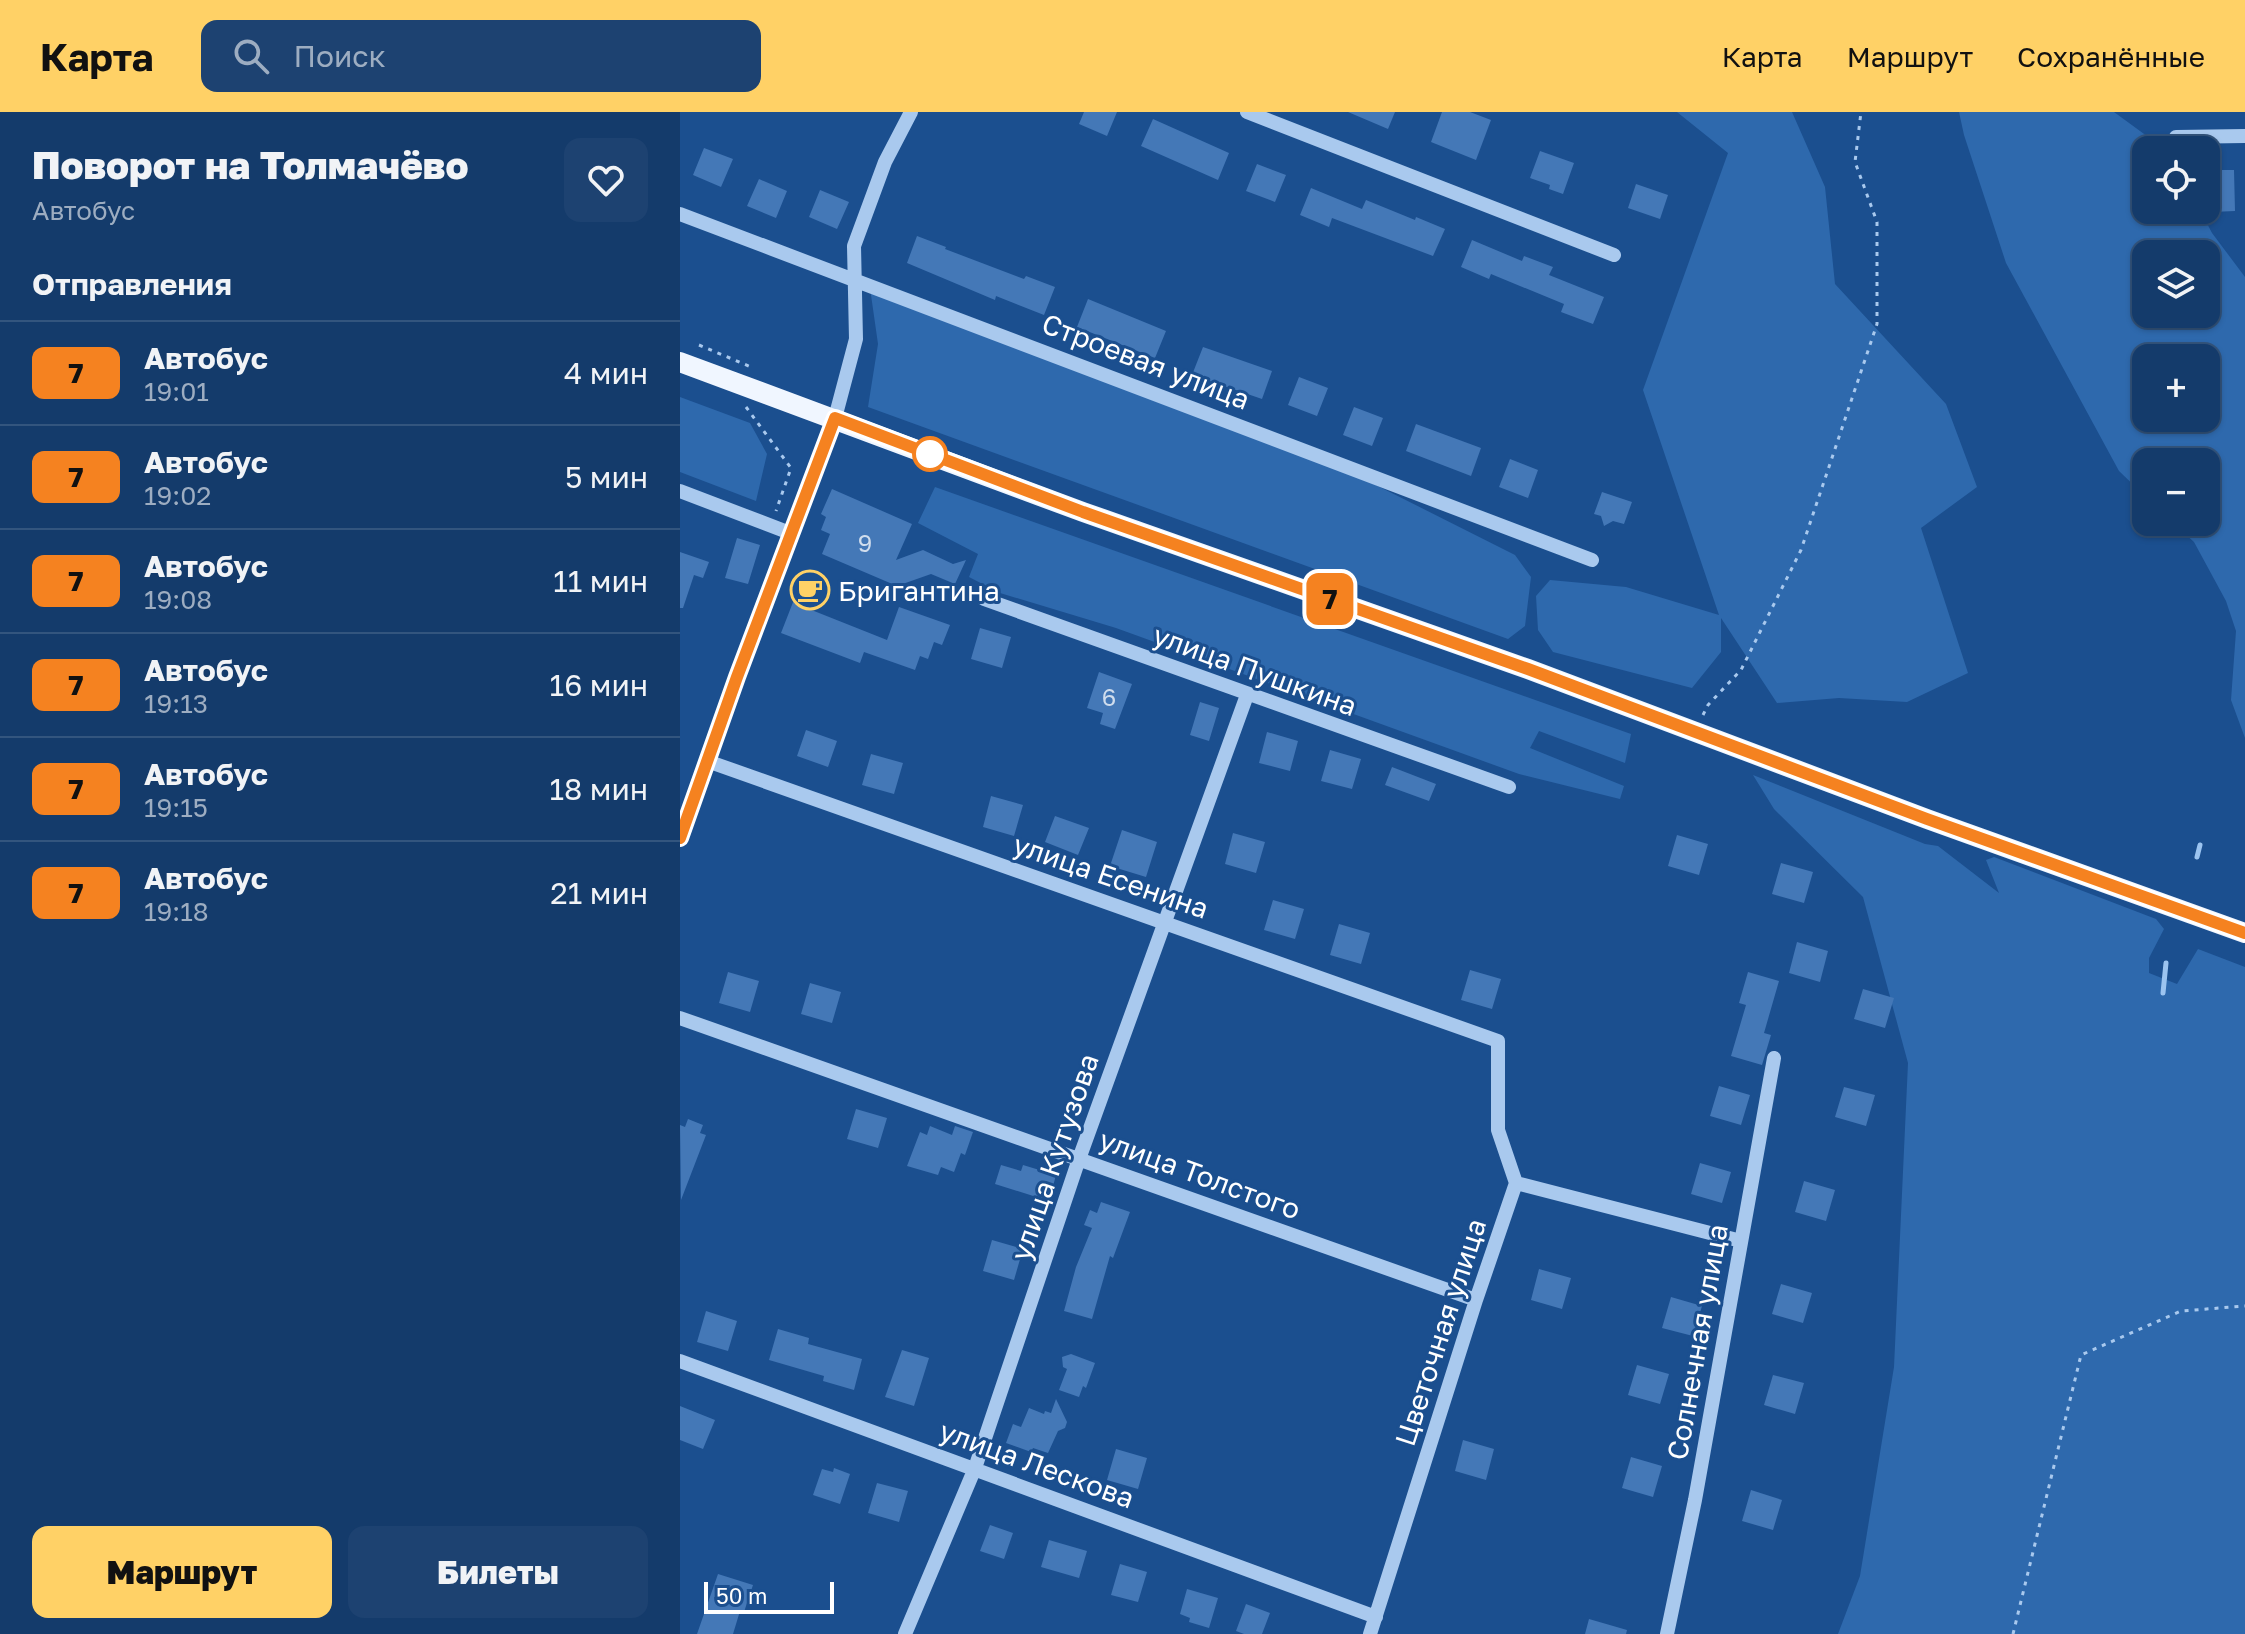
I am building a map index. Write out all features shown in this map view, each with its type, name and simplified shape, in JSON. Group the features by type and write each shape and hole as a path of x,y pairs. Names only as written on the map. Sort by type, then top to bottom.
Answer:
{"main road":[{"path":"680,362 1083,512 1695,731 1927,819 2245,933"}],"street":[{"path":"680,837 835,418 856,339 854,246 885,162 911,112"},
{"path":"1247,112 1614,255"},
{"path":"2220,136 2245,136"},
{"name":"Строевая улица","path":"680,214 1592,560"},
{"path":"680,491 790,533"},
{"name":"улица Пушкина","path":"984,599 1509,787"},
{"name":"улица Кутузова","path":"905,1634 975,1468 1079,1159 1247,695"},
{"name":"улица Есенина","path":"707,761 1498,1041 1498,1130 1516,1183"},
{"name":"улица Толстого","path":"680,1018 1476,1300"},
{"name":"Солнечная улица","path":"1667,1634 1695,1500 1774,1058"},
{"path":"1516,1183 1741,1241"},
{"name":"Цветочная улица","path":"1370,1634 1516,1183"},
{"name":"улица Лескова","path":"680,1361 1376,1617"}],"path":[{"path":"1695,731 1708,705 1741,670 1801,550 1877,324 1877,222 1855,162 1861,112"},
{"path":"699,345 752,367"},
{"path":"755,408 743,403 791,468 771,526"},
{"path":"2013,1634 2081,1355 2181,1311 2245,1306"}],"shaded area":[{"path":"1677,112 1792,112 1825,187 1835,284 1946,404 1977,487 1921,528 1968,673 1907,702 1839,698 1777,703 1721,618 1721,652 1692,688 1553,652 1538,630 1536,596 1550,580 1626,587 1719,615 1643,390 1728,153"},
{"path":"1959,112 2114,112 2147,136 2132,136 2132,224 2207,224 2217,240 2132,240 2132,328 2220,328 2220,244 2245,277 2245,738 2231,700 2236,631 2226,601 2194,542 2187,536 2220,536 2220,448 2132,448 2132,484 2119,471 2006,263"},
{"path":"870,288 1352,473 1515,555 1531,577 1525,626 1508,639 868,407 878,344"},
{"path":"680,397 750,423 767,454 756,501 680,472"},
{"path":"935,487 1631,734 1625,763 1539,731 1530,748 1624,786 1620,799 1519,774 1116,628 1000,593 969,577 978,554 918,523"},
{"path":"1753,775 1925,844 1938,846 1999,893 1986,860 1994,857 2156,919 2164,929 2149,958 2149,973 2177,984 2198,949 2245,967 2245,1634 1838,1634 1860,1576 1894,1367 1908,1063 1863,897 1774,809"}],"building":[{"path":"1084,112 1117,112 1107,136 1079,124"},
{"path":"1348,112 1395,112 1388,129"},
{"path":"1442,112 1470,112 1491,120 1476,160 1431,142"},
{"path":"1153,119 1229,153 1218,180 1141,146"},
{"path":"704,148 733,159 721,187 693,175"},
{"path":"1540,151 1574,163 1563,194 1549,189 1550,185 1530,178"},
{"path":"1257,164 1286,175 1275,202 1246,191"},
{"path":"2220,170 2234,170 2235,211 2220,212"},
{"path":"759,179 787,191 776,218 747,206"},
{"path":"1636,184 1668,195 1660,219 1628,208"},
{"path":"1311,188 1362,209 1366,200 1445,229 1433,256 1332,218 1329,227 1300,215"},
{"path":"820,190 849,202 837,229 809,217"},
{"path":"917,236 1024,279 1026,276 1055,287 1044,315 996,296 995,300 907,263"},
{"path":"1472,240 1522,261 1524,256 1553,267 1549,275 1604,297 1593,324 1561,312 1564,304 1491,274 1489,279 1461,267"},
{"path":"1088,299 1166,331 1155,358 1077,327"},
{"path":"1203,347 1272,371 1262,399 1192,375"},
{"path":"1299,377 1328,388 1317,416 1288,405"},
{"path":"1354,407 1383,418 1372,446 1343,435"},
{"path":"1416,424 1481,448 1471,476 1406,451"},
{"path":"1510,459 1538,470 1528,498 1499,487"},
{"path":"832,489 912,524 896,560 923,550 953,564 966,560 955,584 931,574 897,586 822,554 830,534 821,530 826,517 821,514"},
{"path":"1602,492 1632,502 1624,524 1613,521 1604,526 1601,516 1594,514"},
{"path":"737,538 760,545 748,584 725,578"},
{"path":"680,552 709,562 703,578 694,575 683,608 680,608"},
{"path":"804,574 820,580 809,609 887,640 899,607 950,625 942,645 934,642 928,659 920,656 915,670 864,652 860,663 781,633"},
{"path":"980,628 1011,637 1002,668 971,659"},
{"path":"1099,672 1132,684 1115,729 1100,724 1103,713 1087,708"},
{"path":"1200,702 1219,708 1209,741 1190,735"},
{"path":"806,730 837,741 828,767 797,756"},
{"path":"1267,732 1298,741 1290,771 1259,763"},
{"path":"1330,750 1361,759 1352,789 1321,781"},
{"path":"871,754 903,763 894,794 862,785"},
{"path":"1392,767 1436,784 1429,801 1385,785"},
{"path":"991,796 1023,805 1014,836 983,827"},
{"path":"1055,816 1089,828 1078,855 1045,842"},
{"path":"1122,830 1157,842 1146,877 1110,866"},
{"path":"1233,833 1265,842 1256,873 1225,864"},
{"path":"1677,835 1708,844 1699,875 1668,866"},
{"path":"1781,863 1813,872 1804,903 1772,894"},
{"path":"1273,900 1304,909 1295,939 1264,930"},
{"path":"1339,924 1370,933 1361,964 1330,955"},
{"path":"1797,942 1828,951 1820,982 1789,973"},
{"path":"1470,970 1501,979 1492,1009 1461,1000"},
{"path":"728,972 759,981 750,1012 719,1003"},
{"path":"1748,972 1779,981 1764,1033 1771,1035 1762,1065 1731,1056 1746,1005 1739,1003"},
{"path":"810,983 841,992 832,1023 801,1014"},
{"path":"1863,989 1894,998 1885,1028 1854,1019"},
{"path":"1719,1086 1750,1095 1741,1125 1710,1116"},
{"path":"1844,1087 1875,1095 1866,1126 1835,1117"},
{"path":"856,1109 887,1118 878,1148 847,1139"},
{"path":"688,1119 703,1125 700,1133 706,1135 681,1200 680,1125 685,1127"},
{"path":"930,1126 952,1135 955,1126 973,1132 965,1155 961,1153 954,1172 941,1167 938,1175 907,1166 920,1132 927,1135"},
{"path":"1700,1163 1731,1172 1722,1203 1691,1194"},
{"path":"1001,1165 1021,1171 1023,1165 1056,1175 1049,1201 995,1184"},
{"path":"1804,1181 1835,1190 1826,1221 1795,1212"},
{"path":"1101,1202 1130,1212 1113,1258 1110,1256 1092,1319 1064,1311 1076,1267 1092,1228 1084,1225 1090,1210 1097,1213"},
{"path":"992,1240 1023,1249 1014,1280 983,1271"},
{"path":"1539,1269 1571,1278 1562,1309 1531,1300"},
{"path":"1781,1284 1812,1293 1803,1323 1772,1314"},
{"path":"1671,1297 1702,1306 1693,1336 1662,1328"},
{"path":"706,1311 737,1321 728,1351 697,1342"},
{"path":"778,1329 809,1338 808,1344 862,1359 854,1390 823,1381 824,1376 769,1360"},
{"path":"902,1350 929,1358 914,1406 885,1397"},
{"path":"1071,1354 1095,1363 1086,1388 1083,1386 1079,1397 1059,1390 1067,1369 1063,1367 1062,1357"},
{"path":"1637,1365 1669,1374 1660,1404 1628,1395"},
{"path":"1773,1375 1804,1383 1795,1414 1764,1405"},
{"path":"1056,1399 1067,1422 1065,1428 1058,1431 1048,1453 1033,1448 1031,1452 1006,1443 1013,1424 1021,1427 1029,1408 1044,1414 1045,1411 1051,1413"},
{"path":"680,1406 715,1420 703,1449 680,1440"},
{"path":"1463,1440 1494,1449 1486,1480 1455,1471"},
{"path":"1116,1449 1147,1458 1138,1489 1107,1480"},
{"path":"1631,1457 1662,1466 1653,1497 1622,1488"},
{"path":"834,1468 850,1474 840,1504 813,1495 822,1469 833,1472"},
{"path":"877,1483 908,1491 899,1522 868,1513"},
{"path":"1751,1490 1782,1500 1773,1530 1742,1521"},
{"path":"990,1525 1013,1533 1004,1559 980,1551"},
{"path":"1049,1540 1087,1551 1079,1578 1041,1567"},
{"path":"1120,1564 1147,1572 1138,1602 1111,1595"},
{"path":"718,1574 753,1585 744,1612 740,1611 733,1634 697,1634"},
{"path":"1187,1589 1218,1598 1209,1628 1189,1622 1190,1618 1180,1614"},
{"path":"1246,1604 1270,1613 1262,1634 1236,1631"},
{"path":"1589,1619 1627,1630 1626,1634 1585,1634"}],"waterway":[{"path":"2197,857 2200,845"},
{"path":"2163,993 2166,963"}],"bus line":[{"name":"7","path":"680,838 790,533 835,418 1083,512 1528,669 1927,819 2245,933"}],"place":[{"name":"Бригантина","path":"810,590"}]}
